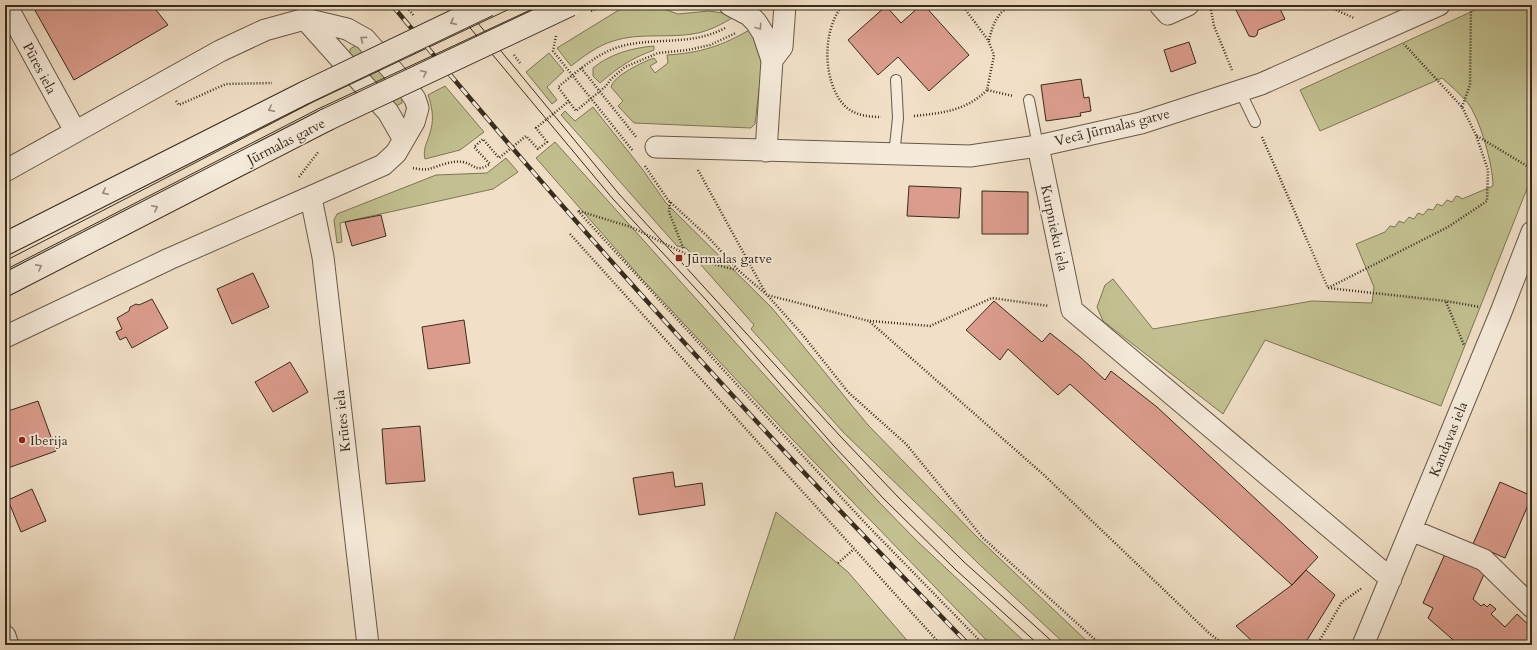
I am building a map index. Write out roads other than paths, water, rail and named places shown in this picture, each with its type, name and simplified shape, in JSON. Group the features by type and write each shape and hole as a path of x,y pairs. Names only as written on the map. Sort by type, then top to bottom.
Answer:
{"main road":[{"path":"5,244 306,92 488,5"},
{"name":"Jūrmalas gatve","path":"5,285 326,120 570,5"}],"street":[{"name":"Pūres iela","path":"6,5 75,131"},
{"path":"730,5 752,19 764,33 772,60 766,150"},
{"path":"772,60 782,47 785,5"},
{"path":"1160,5 1168,14 1188,5"},
{"name":"Vecā Jūrmalas gatve","path":"656,147 685,146 894,155 970,156 1038,146 1141,123 1260,84 1438,5"},
{"path":"306,19 388,112 404,138"},
{"path":"5,171 75,131 252,35 306,19 347,29 365,39 406,86 418,108 414,122 396,153 383,165 312,198 169,259 5,337"},
{"name":"Kurpnieku iela","path":"1038,146 1072,310 1391,579"},
{"name":"Krūtes iela","path":"312,198 323,257 368,645"},
{"name":"Kandavas iela","path":"1363,645 1501,312 1532,232"},
{"path":"1411,530 1484,560 1532,607"},
{"path":"5,636 8,645"}],"lane":[{"path":"894,155 898,118 896,80"},
{"path":"1240,91 1255,122"},
{"path":"1029,100 1038,146"}],"tram line":[{"path":"451,5 613,199 707,301 833,445 883,498 956,570 1039,645"},
{"path":"463,5 619,194 841,437 899,498 963,561 1056,645"},
{"path":"5,261 313,102 518,5"},
{"path":"5,270 318,109 541,5"}],"railway":[{"path":"392,5 531,170 746,411 969,645"}],"place":[{"name":"Jūrmalas gatve","path":"679,258"},
{"name":"Iberija","path":"22,440"}]}
